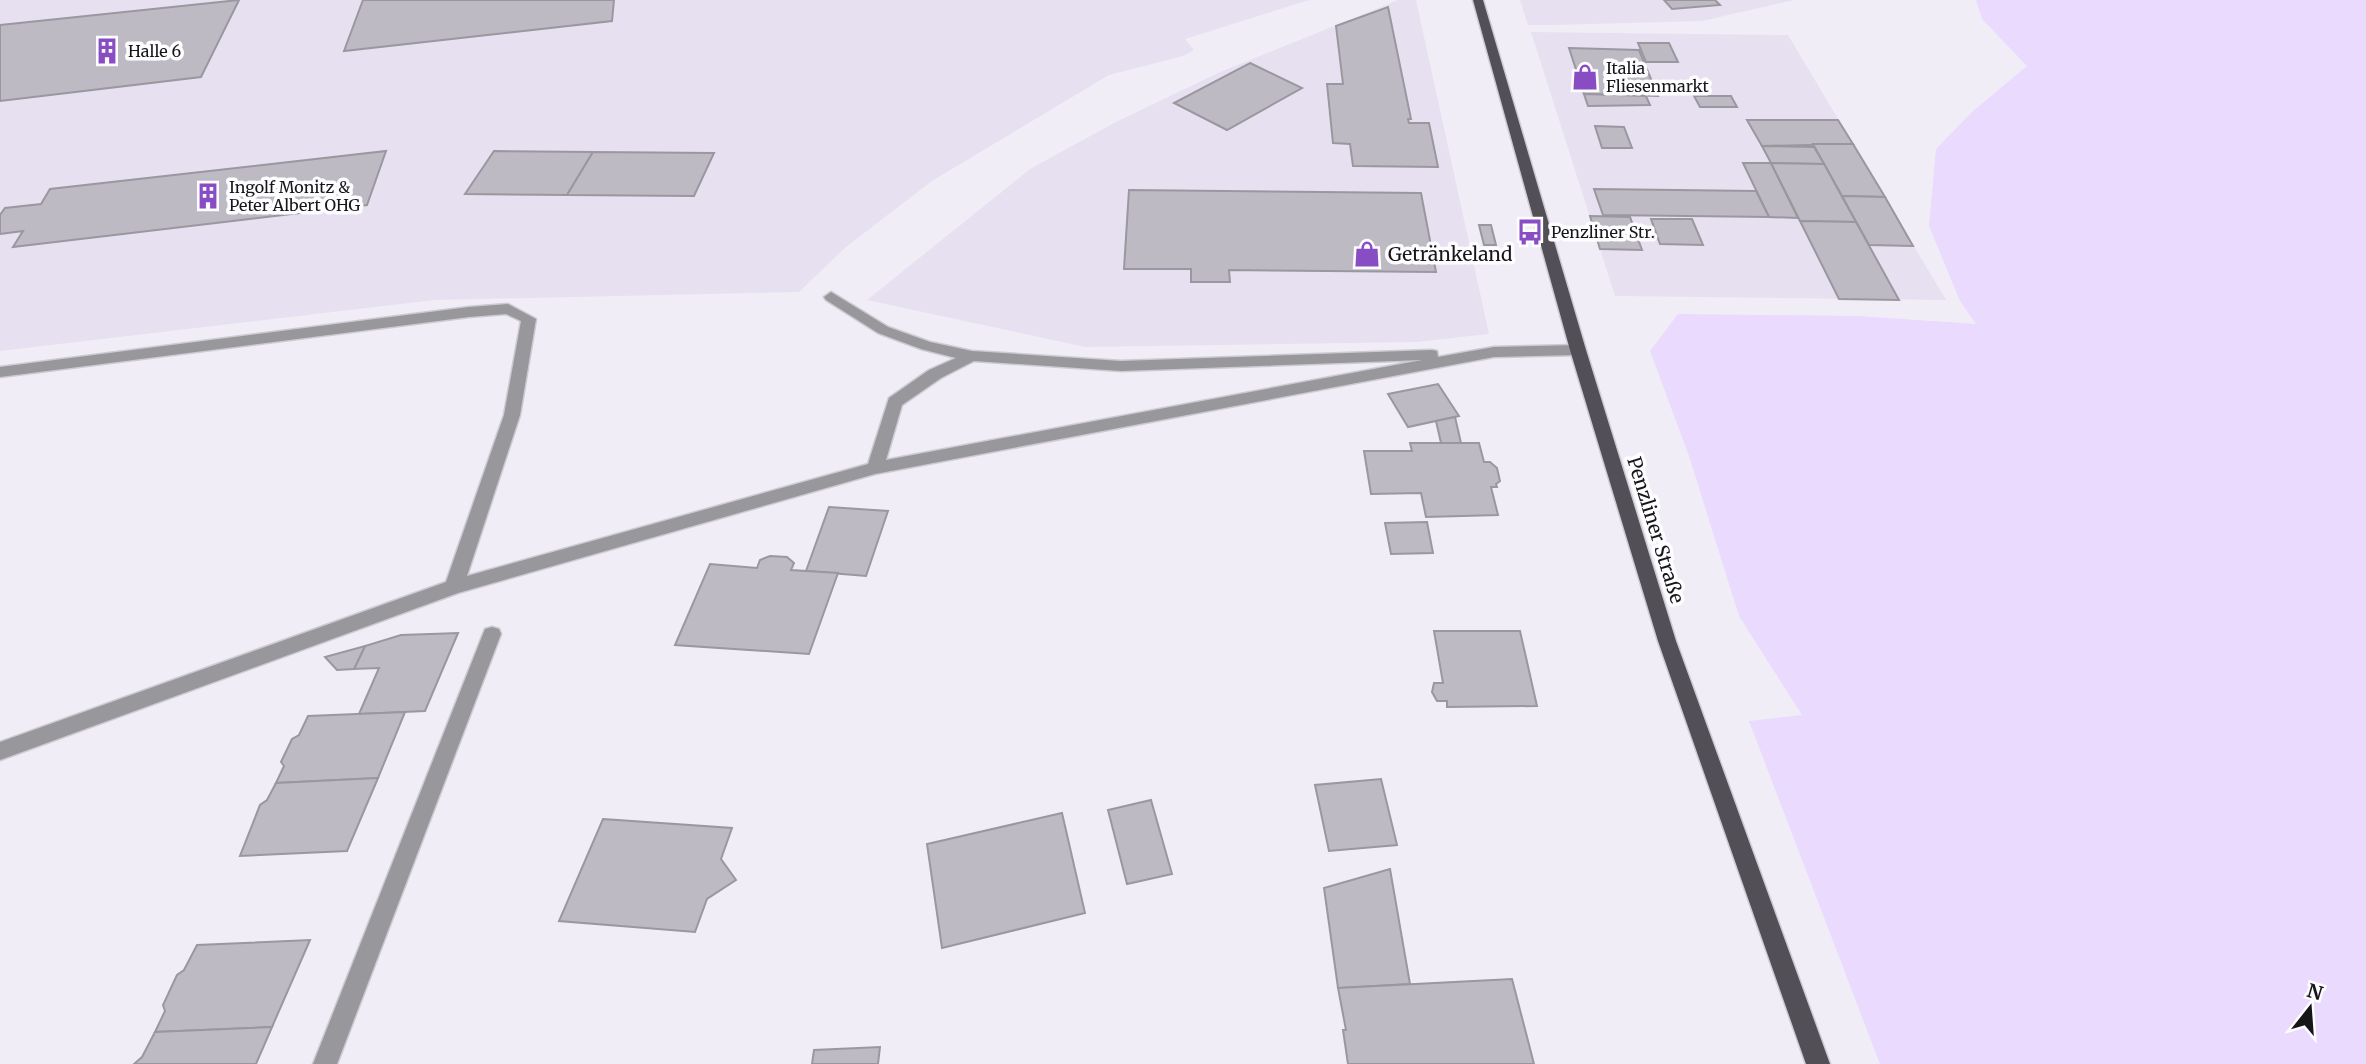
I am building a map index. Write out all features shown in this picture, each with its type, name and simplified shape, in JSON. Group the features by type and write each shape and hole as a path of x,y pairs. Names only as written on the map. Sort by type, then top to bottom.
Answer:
{"main road":[{"name":"Penzliner Straße","path":"1478,0 1578,350 1667,641 1818,1064"}],"lane":[{"path":"831,297 883,330 926,346 972,356 1121,366 1578,350"},
{"path":"0,372 508,309 529,319 512,415 454,587"},
{"path":"0,751 454,587 875,468 1494,352"},
{"path":"875,468 895,402 935,374 972,356"},
{"path":"325,1064 492,634"}],"shaded area":[{"path":"0,0 1309,0 1185,39 1194,50 1183,56 1109,75 932,181 846,247 799,292 435,300 0,351"},
{"path":"1398,0 1416,0 1489,334 1416,342 1085,347 867,300 1030,169 1116,122 1218,73"},
{"path":"1520,0 1794,0 1702,21 1528,25"},
{"path":"1976,0 2366,0 2366,1064 1880,1064 1749,721 1802,715 1739,616 1689,456 1650,351 1678,314 1858,316 1976,324 1960,301 1929,226 1936,149 1972,112 2027,66 1982,19"},
{"path":"1531,32 1788,35 1946,300 1615,296"}],"building":[{"name":"Halle 6","path":"239,0 201,77 0,101 0,25"},
{"path":"363,0 614,0 612,21 344,51"},
{"path":"1664,0 1715,0 1720,5 1672,9"},
{"path":"1388,7 1411,119 1408,119 1409,123 1429,123 1438,167 1353,166 1350,144 1333,143 1327,84 1343,84 1336,26"},
{"path":"1638,43 1669,43 1678,62 1646,62"},
{"path":"1569,48 1639,50 1658,96 1584,94"},
{"path":"1250,63 1302,88 1227,130 1174,103"},
{"path":"1584,94 1646,96 1650,105 1588,106"},
{"path":"1694,96 1731,96 1737,107 1700,107"},
{"path":"1747,120 1838,120 1853,144 1762,146"},
{"path":"1595,126 1624,127 1632,148 1602,148"},
{"path":"1813,144 1853,144 1885,197 1842,196"},
{"path":"1762,146 1814,147 1824,164 1771,163"},
{"name":"Ingolf Monitz & Peter Albert OHG","path":"386,151 367,205 13,247 23,231 0,234 0,215 5,208 41,204 50,189"},
{"path":"494,151 593,152 567,195 465,194"},
{"path":"593,152 714,153 694,196 567,195"},
{"path":"1743,163 1771,163 1798,218 1769,217"},
{"path":"1771,163 1824,164 1856,222 1800,221"},
{"path":"1594,189 1756,191 1769,217 1603,215"},
{"path":"1129,190 1421,193 1436,272 1229,270 1230,282 1191,282 1191,269 1124,269"},
{"path":"1842,196 1885,197 1913,246 1869,245"},
{"path":"1590,216 1630,217 1642,250 1600,249"},
{"path":"1651,219 1692,219 1703,245 1660,244"},
{"path":"1800,221 1856,222 1899,300 1839,299"},
{"path":"1479,225 1491,225 1496,245 1484,245"},
{"path":"1438,384 1459,416 1408,427 1388,394"},
{"path":"1455,417 1461,443 1441,443 1436,421"},
{"path":"1410,443 1479,443 1484,462 1490,462 1497,468 1500,481 1496,484 1497,487 1491,487 1498,515 1426,517 1421,493 1371,494 1364,451 1412,451"},
{"path":"829,507 888,511 866,576 806,571"},
{"path":"1427,522 1433,553 1391,554 1385,523"},
{"path":"770,556 787,557 794,563 791,570 838,573 809,654 675,645 710,564 757,568 760,560"},
{"path":"1434,631 1520,631 1537,706 1447,707 1447,701 1437,701 1432,692 1434,683 1443,683"},
{"path":"458,633 425,711 359,714 379,668 354,669 365,646 401,635"},
{"path":"365,646 354,669 337,670 325,657"},
{"path":"405,712 378,778 276,783 284,766 281,762 292,739 299,735 308,716"},
{"path":"378,778 347,851 240,856 260,805 267,800 276,783"},
{"path":"1381,779 1397,845 1329,851 1315,785"},
{"path":"1151,800 1172,874 1127,884 1108,810"},
{"path":"1062,813 1085,913 942,948 927,844"},
{"path":"603,819 732,828 721,859 736,880 707,899 695,932 559,921"},
{"path":"1390,869 1410,984 1338,988 1324,888"},
{"path":"310,940 272,1027 155,1032 165,1011 163,1005 177,975 184,970 197,945"},
{"path":"1512,979 1534,1064 1348,1064 1343,1030 1346,1030 1338,988"},
{"path":"272,1027 256,1064 134,1064 142,1057 155,1032"},
{"path":"880,1047 878,1064 812,1064 814,1050"}],"place":[{"name":"Halle 6","path":"107,51"},
{"name":"Italia Fliesenmarkt","path":"1585,77"},
{"name":"Ingolf Monitz & Peter Albert OHG","path":"208,196"},
{"name":"Penzliner Str.","path":"1530,232"},
{"name":"Getränkeland","path":"1367,254"}]}
